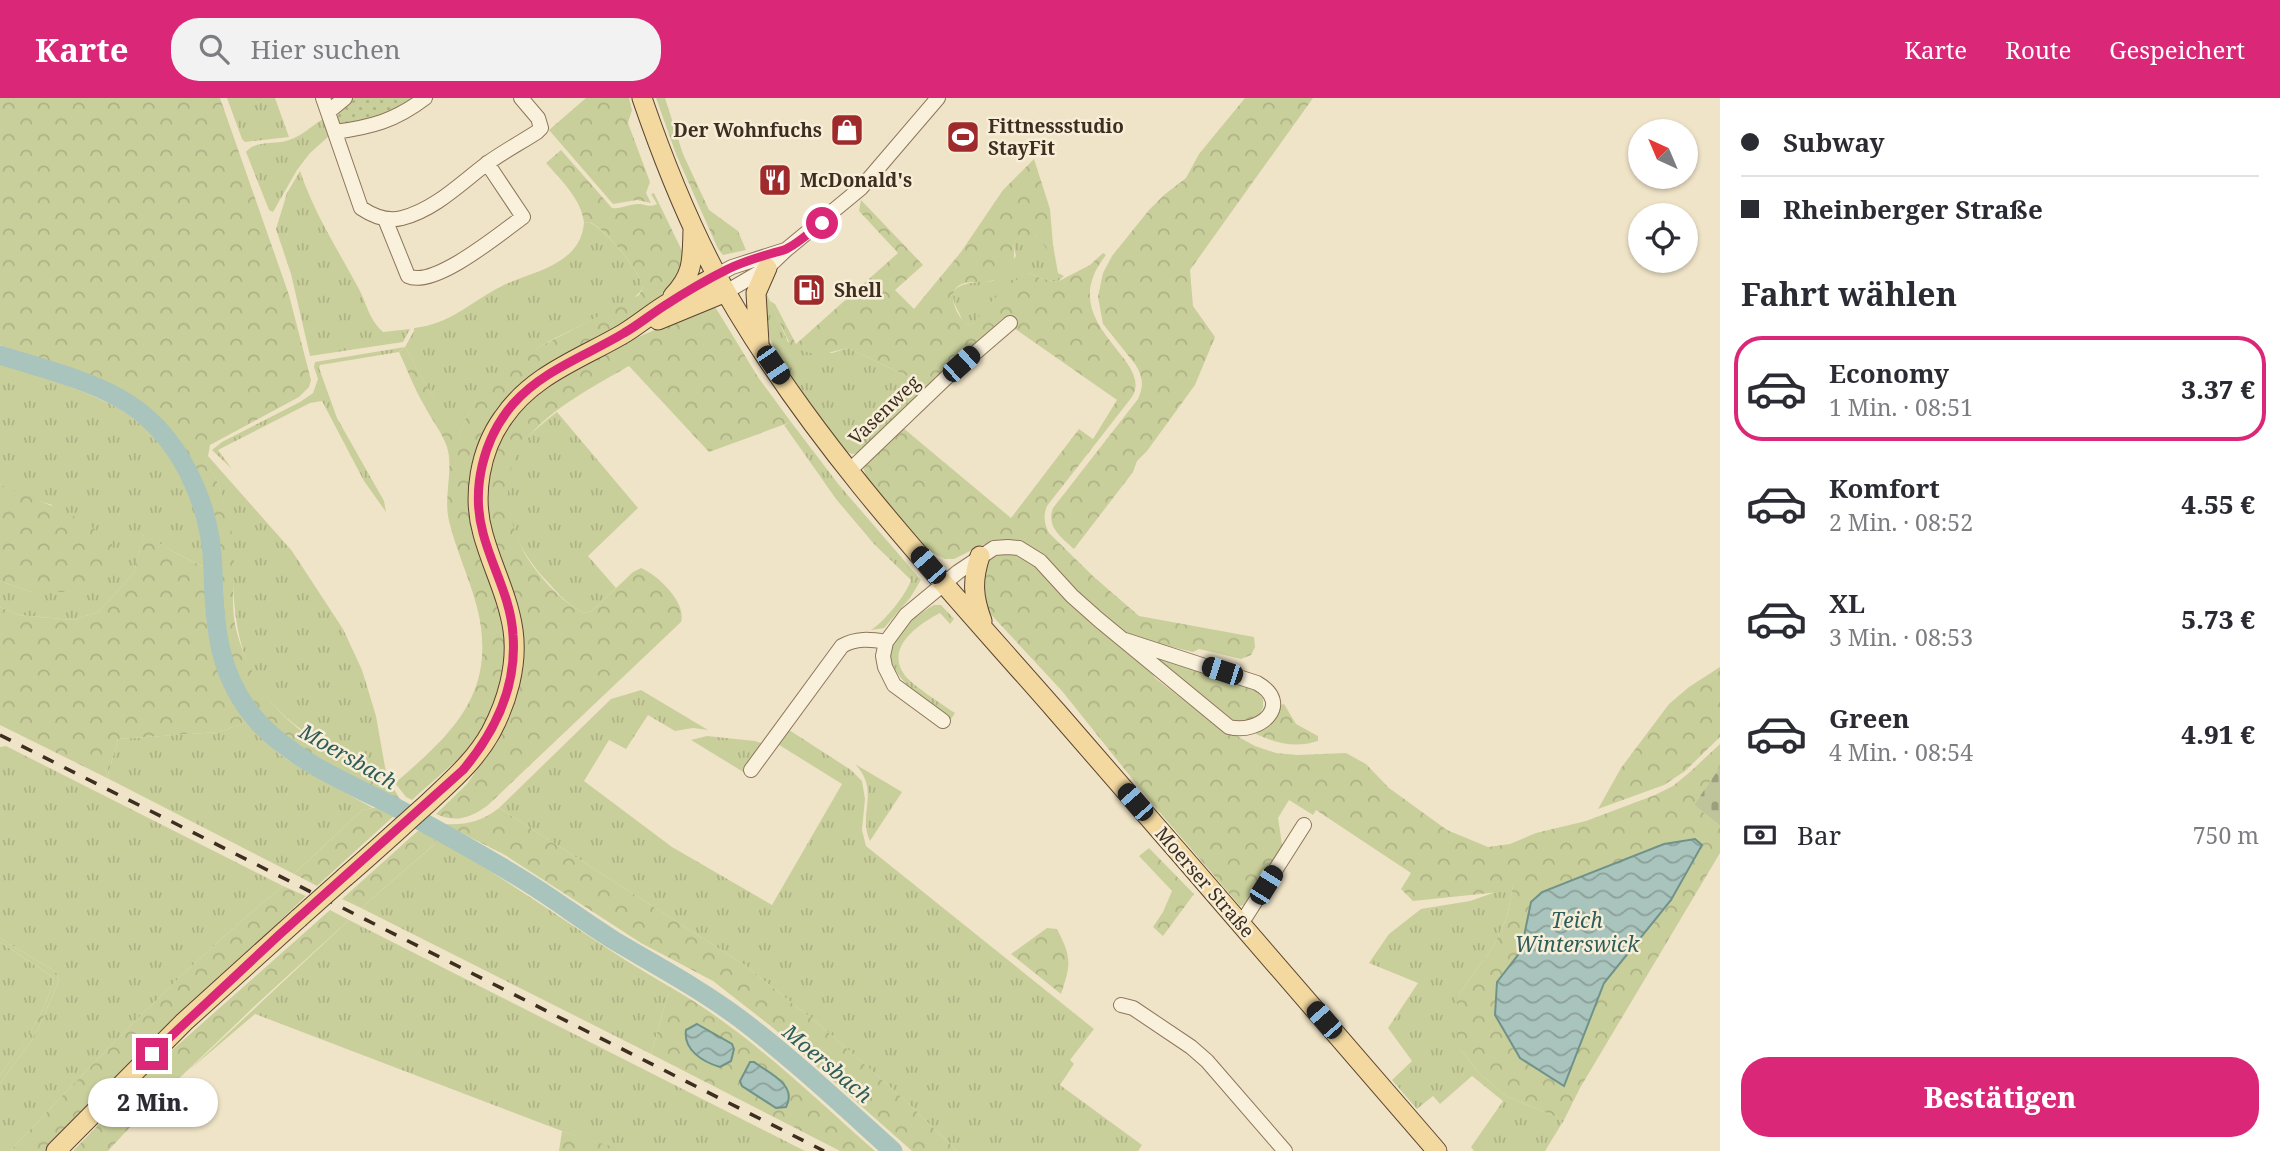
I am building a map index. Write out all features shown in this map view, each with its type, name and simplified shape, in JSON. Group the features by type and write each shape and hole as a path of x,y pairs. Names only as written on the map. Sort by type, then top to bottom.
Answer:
{"main road":[{"name":"Moerser Straße","path":"642,98 693,226 722,283 814,426 944,583 1437,1151"},
{"path":"625,333 665,305 685,284 691,268 693,226"},
{"path":"759,344 756,293 767,268"},
{"path":"665,305 722,283"},
{"path":"57,1151 184,1022 440,792 482,748 500,713 513,666 513,633 505,590 483,534 478,505 481,470 492,435 514,404 544,377 722,283"},
{"path":"980,556 973,585 976,605 987,632"}],"street":[{"path":"345,98 325,105 361,208 373,216 385,219 402,219 442,199 487,163 537,132 542,126 521,98"},
{"path":"335,132 372,127 406,113 425,98"},
{"path":"722,283 767,268 861,188 938,98"},
{"path":"385,219 408,276 413,279 429,277 446,269 523,217 487,163"},
{"path":"722,283 732,267 787,249"},
{"name":"Vasenweg","path":"849,471 938,385 1010,323"},
{"path":"943,721 894,685 885,667 883,656 886,642 906,615 944,583 994,548 1019,548 1040,561 1072,596 1229,727 1249,728 1268,716 1272,708 1273,698 1256,683 1125,640"},
{"path":"751,770 842,646 850,641 871,639 886,642"},
{"path":"1241,924 1304,825"},
{"path":"1121,1005 1133,1007 1207,1061 1285,1151"}],"green space":[{"path":"0,98 220,98 289,295 311,380 309,387 299,397 210,445 205,458 223,499 232,532 233,609 237,635 258,682 286,718 323,745 385,777 402,802 321,762 284,736 253,703 241,683 225,637 218,542 212,513 190,459 174,435 154,414 131,396 105,382 0,345"},
{"path":"227,98 275,98 289,137 245,142"},
{"path":"351,98 419,98 397,111 343,126 337,119 340,109"},
{"path":"586,98 629,98 632,110 628,123 650,182 646,193 651,203 637,200 613,204 549,130"},
{"path":"656,98 665,98 683,154 709,210 738,231 746,250 723,255 718,249 676,154"},
{"path":"1245,98 1313,98 1190,270 1193,306 1215,337 1195,385 1074,549 1053,526 1053,508 1138,399 1142,385 1135,364 1103,324 1098,297 1103,273 1112,256 1149,210 1186,178 1199,154"},
{"path":"323,119 328,137 310,153 297,170 273,212 269,210 246,152 255,146 294,138"},
{"path":"561,150 612,208 657,204 651,194 654,193 687,261 684,276 651,308 554,362 475,460 501,605 504,669 492,711 474,742 412,800 406,797 395,783 436,746 466,708 476,687 481,663 482,637 477,607 447,512 447,447 399,352 405,347 458,441 467,415 481,393 509,365 639,295 643,288 641,280 629,261 597,226 590,222 584,223 575,198 546,163"},
{"path":"1034,159 1050,209 1053,245 1047,249 1034,235 1019,237 1013,244 1013,263 1007,273 987,282 965,283 957,287 953,298 957,311 968,325 974,323 999,294 1021,277 1029,273 1057,282 1090,265 1103,253 1106,255 1092,279 1090,301 1096,320 1130,368 1136,383 1132,397 1047,506 1047,529 1094,577 1139,616 1254,637 1255,647 1251,655 1241,659 1199,649 1193,652 1130,637 1086,603 1044,559 996,542 982,545 954,559 945,559 929,551 867,479 863,467 864,459 902,427 1011,518 1079,429 1093,439 1117,400 1003,318 928,386 848,348 819,355 792,348 771,305 770,301 775,304 796,344 898,253 859,211 861,200 923,265 895,290 914,309 961,252 1003,190"},
{"path":"300,171 319,217 374,322 383,332 410,329 403,342 310,356 291,274 276,229 287,193"},
{"path":"589,222 596,226 613,242 641,280 643,288 634,298 533,351 494,380 478,398 466,418 458,442 405,347 414,328 450,317 502,286 564,258 574,249 581,237 584,223"},
{"path":"1023,235 1034,235 1047,248 1053,245 1058,273 1064,276 1057,282 1029,273 1005,289 975,323 968,325 962,319 954,301 953,294 956,289 968,283 993,281 1016,256 1013,244"},
{"path":"765,290 788,342 832,353 848,348 928,386 860,453 845,451 776,352 767,332"},
{"path":"714,305 758,377 791,422 709,452 629,366 574,399 550,416 530,436 515,458 508,483 510,513 522,548 540,576 566,602 584,613 592,611 633,572 641,568 670,590 680,607 681,622 487,806 475,814 456,819 436,814 467,784 492,748 516,685 486,499 494,453 513,416 539,390 631,340"},
{"path":"405,347 399,352 320,365 319,368 337,418 384,501 386,512 364,481 322,401 310,403 218,450 232,469 212,450 313,393 318,379 315,362"},
{"path":"0,364 93,396 129,415 148,431 178,471 188,494 197,518 206,568 144,534 134,573 98,612 73,620 18,615 0,607 0,581 32,592 52,505 26,497 0,484"},
{"path":"557,412 638,508 588,556 616,588 592,611 584,613 562,598 533,564 523,549 509,515 508,479 513,462 534,431"},
{"path":"791,422 839,485 921,580 910,598 884,628 871,630 894,608 911,580 874,544 836,499 784,425"},
{"path":"208,456 292,551 343,629 362,670 376,716 387,778 322,744 296,726 275,706 257,683 245,655 236,622 228,517 213,473 204,458"},
{"path":"0,484 74,516 112,544 111,558 84,592 32,592 0,581"},
{"path":"144,533 206,568 206,611 212,649 217,667 234,703 247,722 219,732 118,739 107,778 0,725 0,607 18,615 73,620 98,612 134,573"},
{"path":"1008,551 1025,555 1147,665 1155,678 1229,735 1276,753 1346,753 1366,764 1389,788 1447,830 1488,847 1510,844 1536,833 1586,821 1655,795 1673,786 1720,744 1720,767 1694,805 1720,826 1720,853 1580,1088 1564,1120 1506,1096 1479,1073 1461,1050 1457,1033 1457,997 1494,945 1507,917 1513,886 1500,892 1413,901 1401,889 1411,873 1316,810 1313,815 1289,800 1278,818 1283,851 1247,904 1240,906 1150,801 1062,691 985,608 976,584 988,560","holes":["1671,900 1604,983 1564,1085 1497,982 1521,951"]},
{"path":"934,605 941,605 954,619 950,624 940,613 914,630 902,646 899,664 913,683 955,713 951,719 902,679 893,665 891,652 896,637 910,622"},
{"path":"1155,657 1252,686 1263,699 1258,718 1239,723 1233,720"},
{"path":"1720,667 1720,737 1685,771 1664,785 1598,809 1621,768 1669,704"},
{"path":"641,690 708,730 693,728 675,731 648,715 626,749 609,740 584,781 672,847 772,905 842,784 776,743 786,728 851,770 862,781 865,799 862,830 866,846 1094,1029 1070,1060 1074,1064 1060,1085 1142,1145 1138,1151 957,1151 828,1032 746,966 499,808 611,699"},
{"path":"1284,704 1296,724 1318,736 1318,741 1287,744 1256,734 1257,730 1278,712 1280,705"},
{"path":"247,722 279,754 373,808 362,810 294,874 107,778 118,739 219,732"},
{"path":"707,736 755,741 763,747 745,773 691,740"},
{"path":"6,746 283,886 176,981 10,1151 0,1151 0,1083 32,1040 59,980 56,972 0,938 0,747"},
{"path":"855,764 902,792 870,841 866,821 868,793 863,774"},
{"path":"1720,767 1720,826 1694,805"},
{"path":"385,808 396,814 317,886 294,874 362,810"},
{"path":"499,808 746,966 828,1032 957,1151 912,1151 772,1027 713,981 641,943 505,855 444,824 473,822"},
{"path":"421,828 426,830 436,843 361,908 342,899"},
{"path":"431,836 492,872 670,987 651,1054 361,908 435,844"},
{"path":"1149,848 1194,894 1163,936 1153,927 1172,891 1139,856"},
{"path":"283,886 306,896 169,1026 45,1151 10,1151 176,981"},
{"path":"1513,886 1507,917 1494,945 1457,997 1461,1050 1479,1073 1506,1096 1564,1120 1545,1151 1474,1151 1471,1147 1503,1101 1472,1076 1440,1104 1433,1096 1417,1109 1392,1080 1412,1061 1388,1028 1418,983 1369,963 1389,934 1421,909 1470,901"},
{"path":"330,910 349,920 144,1112 108,1151 73,1151 162,1059"},
{"path":"349,920 805,1151 622,1151 562,1131 255,1014 188,1071"},
{"path":"1047,928 1057,929 1067,954 1067,975 1061,994 1011,954"},
{"path":"0,938 56,972 59,980 32,1040 0,1083 0,1075 39,1017 54,978 0,942"},
{"path":"0,942 54,978 39,1017 0,1075"},
{"path":"670,987 751,1043 875,1151 840,1151 651,1054","holes":["754,1062 786,1086 789,1093 787,1104 776,1108 769,1103"]},
{"path":"562,1131 622,1150 622,1151 559,1151"}],"water":[{"name":"Teich Winterswick","path":"1695,839 1702,845 1671,900 1604,983 1564,1086 1520,1058 1495,1015 1497,982 1521,951 1531,902 1542,892 1664,844"},
{"path":"697,1024 732,1044 734,1049 731,1061 720,1067 707,1062 691,1049 686,1030"},
{"path":"750,1062 754,1062 785,1086 789,1099 786,1107 776,1108 742,1086 740,1081"}],"waterway":[{"name":"Moersbach","path":"0,355 76,379 119,398 159,429 175,449 188,471 206,519 211,544 217,631 227,670 245,706 273,737 322,770 505,869 615,941 709,997 779,1050 893,1151"}],"railway":[{"path":"0,735 824,1151"}],"place":[{"name":"Der Wohnfuchs","path":"847,130"},
{"name":"Fittnessstudio StayFit","path":"963,137"},
{"name":"McDonald's","path":"775,180"},
{"name":"Shell","path":"809,290"}],"route":[{"path":"152,1054 279,935 463,770 482,748 491,732 508,689 514,650 505,590 483,534 478,505 479,488 481,470 492,435 514,404 544,377 625,333 665,305 732,267 787,249 822,223"}]}
